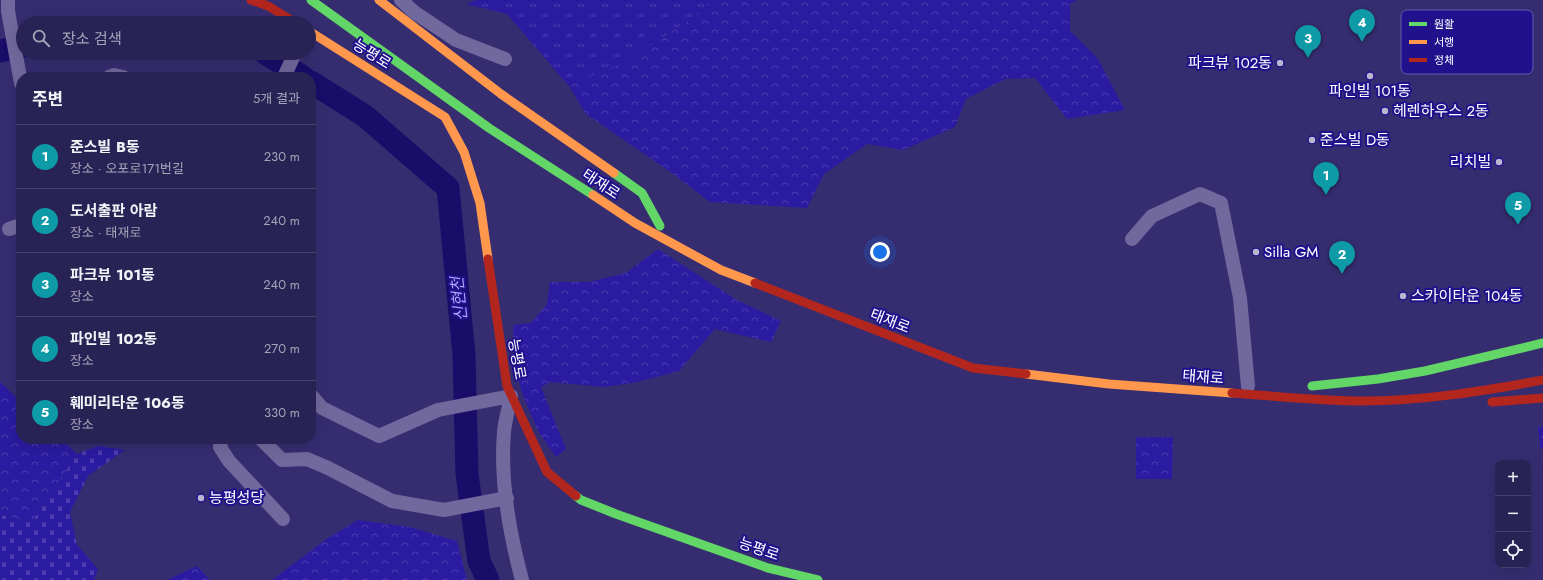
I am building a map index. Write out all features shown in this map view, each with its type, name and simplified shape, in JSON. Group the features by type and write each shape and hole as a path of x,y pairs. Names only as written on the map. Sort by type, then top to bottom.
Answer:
{"main road":[{"path":"251,0 268,6 284,16"},
{"name":"태재로","path":"312,0 489,128 635,223 721,270 973,368 1109,384 1312,399 1362,401 1430,398 1477,392 1543,380"},
{"name":"태재로","path":"379,0 501,94 642,192 663,228 631,210 587,180"},
{"name":"능평로","path":"316,35 444,116 458,140 464,152 480,203 507,386 547,472 581,500 616,514 768,568 818,580"},
{"name":"태재로","path":"778,282 900,330"},
{"path":"1389,387 1309,386 1378,379 1425,371 1543,343"},
{"name":"태재로","path":"1065,369 1111,376 1262,386"},
{"path":"1481,403 1543,398"},
{"path":"1312,399 1340,407 1427,407"}],"street":[{"path":"401,0 414,12 456,40 505,59"},
{"path":"8,6 16,56"},
{"path":"17,60 19,72"},
{"path":"286,72 292,60"},
{"path":"1132,239 1152,216 1200,194 1221,203 1240,298 1248,386"},
{"path":"316,401 322,408 379,436 438,410 511,396 504,431 503,455 512,543 522,580"},
{"path":"221,444 220,448 229,461 283,519"},
{"path":"265,444 282,460 307,459 328,468 392,501 444,510 507,498"}],"green space":[{"path":"477,0 712,0 691,19 625,62 569,86 507,14 466,4"},
{"path":"712,0 1077,0 1070,4 1070,31 1098,59 1125,110 1067,119 1035,78 1005,79 966,99 955,127 903,150 867,144 824,174 807,208 710,202 669,171 586,114 569,86 625,62 691,19"},
{"path":"658,249 735,299 781,321 771,342 715,329 679,371 637,382 605,387 550,382 541,387 566,449 556,457 538,431 522,393 514,361 513,325 531,323 547,304 550,282 589,282 626,273"},
{"path":"0,382 16,397 16,444 66,444 77,454 33,521 0,515"},
{"path":"1538,427 1543,427 1543,448 1540,448"},
{"path":"1136,437 1173,437 1172,479 1136,479"},
{"path":"98,446 125,450 88,476 70,512 77,545 98,569 94,580 0,580 0,515 33,521 77,454"},
{"path":"358,520 410,527 457,541 467,580 272,580 328,538"},
{"path":"197,566 210,580 168,580 171,578"}],"waterway":[{"name":"신현천","path":"0,51 16,48"},
{"name":"신현천","path":"276,60 295,72"},
{"name":"신현천","path":"316,85 365,116 448,188 464,355 467,474 479,561 488,580"}],"traffic: fast":[{"path":"311,0 489,128 593,195"},
{"path":"614,173 642,193 660,226"},
{"path":"1312,386 1378,379 1425,371 1543,343"},
{"path":"576,496 581,500 616,514 768,568 818,580"}],"traffic: slow":[{"path":"379,0 501,94 614,173"},
{"path":"316,35 445,117 464,152 480,203 488,259"},
{"path":"593,195 635,223 721,270 755,283"},
{"path":"1026,374 1109,384 1232,393"}],"traffic: jam":[{"path":"251,0 268,6 284,16"},
{"path":"488,259 507,386 547,472 576,496"},
{"path":"755,283 973,368 1026,374"},
{"path":"1232,393 1330,400 1385,401 1453,395 1543,380"},
{"path":"1492,402 1543,398"}],"place":[{"name":"파인빌 102동","path":"1362,42"},
{"name":"파크뷰 101동","path":"1308,58"},
{"name":"파크뷰 102동","path":"1280,63"},
{"name":"파인빌 101동","path":"1370,76"},
{"name":"헤렌하우스 2동","path":"1385,111"},
{"name":"준스빌 D동","path":"1312,140"},
{"name":"리치빌","path":"1499,162"},
{"name":"준스빌 B동","path":"1326,195"},
{"name":"훼미리타운 106동","path":"1518,225"},
{"name":"Silla GM","path":"1256,252"},
{"name":"도서출판 아람","path":"1342,274"},
{"name":"스카이타운 104동","path":"1403,296"},
{"name":"능평성당","path":"201,498"}]}
